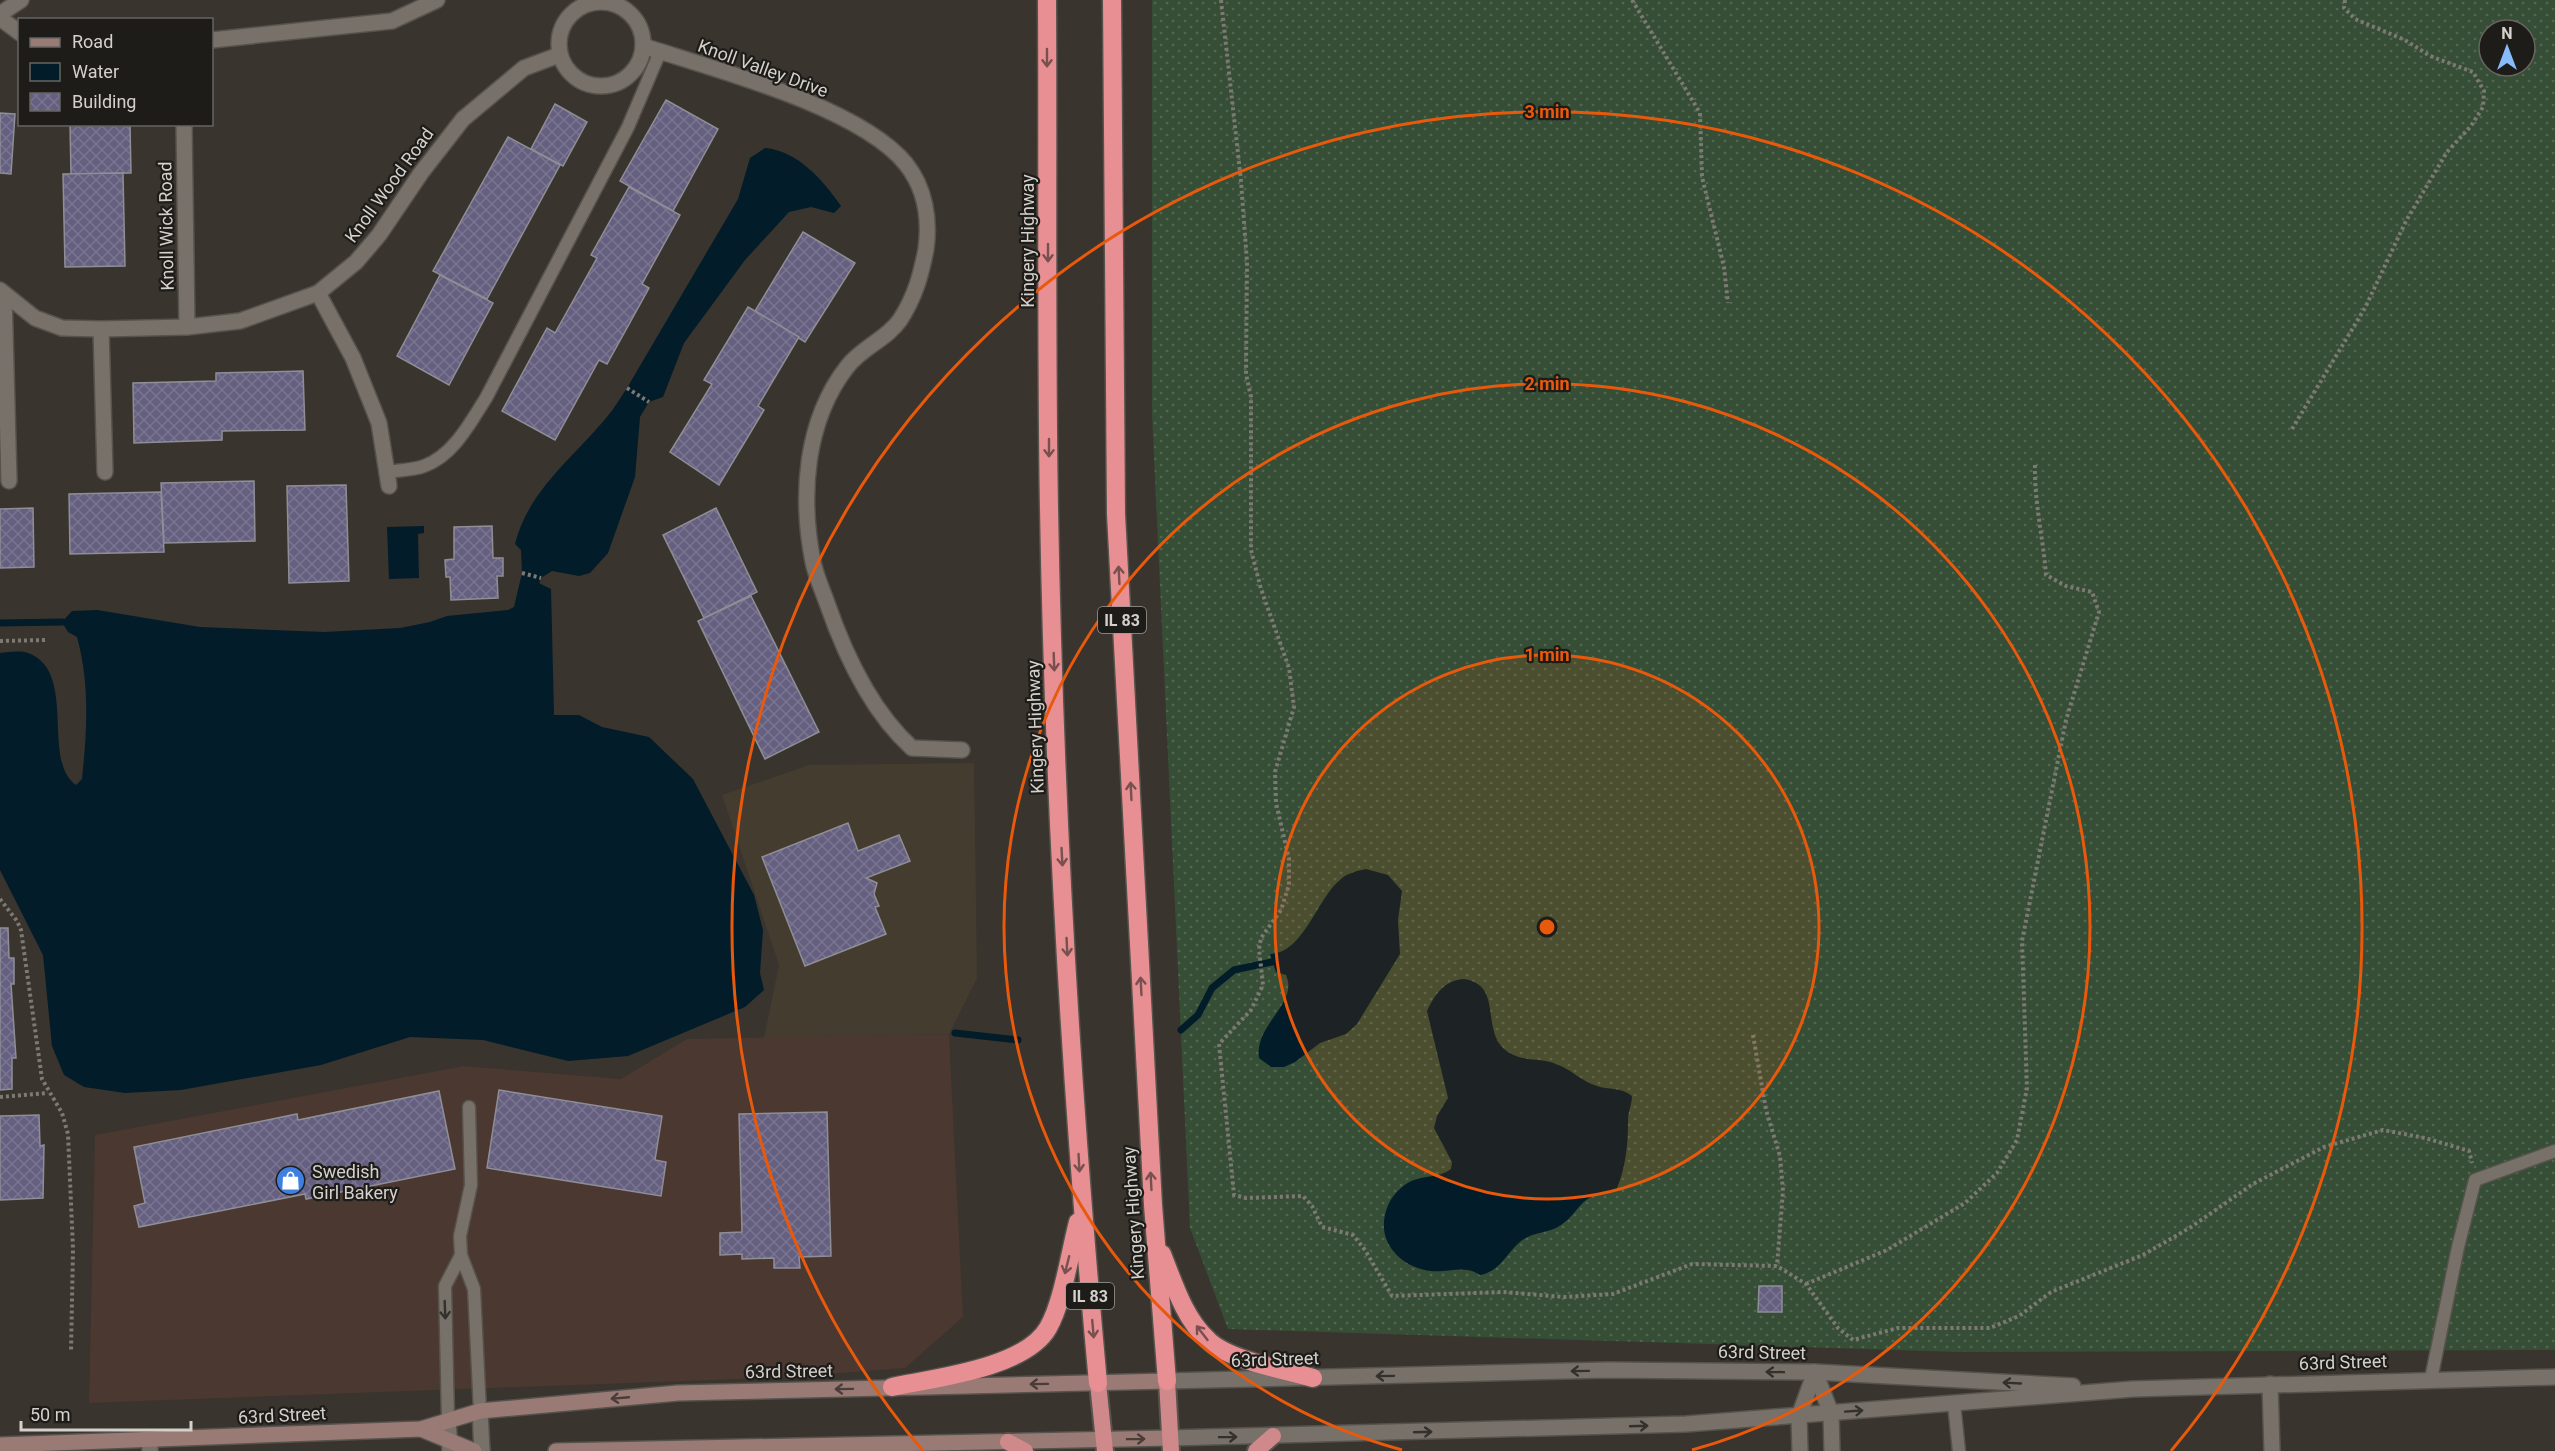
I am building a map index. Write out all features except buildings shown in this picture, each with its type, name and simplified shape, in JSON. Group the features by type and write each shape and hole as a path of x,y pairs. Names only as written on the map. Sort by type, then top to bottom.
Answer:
{"highway":[{"name":"Kingery Highway","path":"1047,0 1049,520 1058,796 1082,1208 1104,1445"},
{"name":"Kingery Highway","path":"1112,0 1116,513 1155,1239 1170,1445"},
{"path":"892,1388 1004,1360 1034,1344 1048,1329 1056,1308 1082,1208"},
{"path":"1155,1239 1186,1312 1209,1341 1245,1360 1313,1378"},
{"path":"1256,1451 1273,1436"},
{"path":"1008,1442 1024,1451"}],"main road":[{"name":"63rd Street","path":"0,1445 150,1446 421,1429 480,1411 678,1393 1167,1381"},
{"name":"63rd Street","path":"421,1429 449,1447 474,1451"},
{"name":"63rd Street","path":"556,1451 1008,1442 1170,1445"}],"street":[{"path":"0,14 21,0"},
{"path":"213,40 392,21 437,0"},
{"path":"604,2 620,6 633,16 641,30 644,46 639,62 629,75 615,83 599,86 583,82 570,72 559,56 568,6 604,2"},
{"path":"0,18 18,32"},
{"name":"Knoll Valley Drive","path":"644,46 810,103 872,135 906,164 926,202 927,241 918,285 899,322 848,365 822,405 809,455 807,507 813,563 831,616 860,681 897,734 912,748 962,750"},
{"name":"Knoll Wood Road","path":"2,292 35,318 62,328 101,329 187,327 240,321 318,293 356,262 379,235 421,173 463,119 524,68 559,56"},
{"name":"Knoll Wick Road","path":"184,126 187,327"},
{"path":"2,292 9,482"},
{"path":"318,293 352,358 379,423 388,479"},
{"path":"101,329 105,472"},
{"name":"63rd Street","path":"1167,1381 1607,1370 1815,1372 2133,1389"},
{"path":"1815,1372 1831,1413 1832,1451"},
{"path":"1800,1451 1799,1416 1815,1372"},
{"name":"63rd Street","path":"1170,1445 1273,1436 1686,1424 2133,1389 2555,1377"},
{"path":"2270,1384 2272,1451"},
{"path":"480,1411 482,1451"},
{"path":"448,1419 449,1447"}],"lane":[{"path":"388,479 436,461 452,447 486,398 628,127 660,52"},
{"path":"469,1107 471,1185 460,1236 461,1256 474,1289 480,1411"},
{"path":"2431,1379 2458,1247 2475,1180 2555,1151"},
{"path":"448,1419 445,1286 461,1256"},
{"path":"1954,1404 1959,1451"}],"path":[{"path":"1221,0 1241,181 1247,262 1246,374 1251,397 1251,550 1261,589 1290,668 1294,707 1275,772 1276,803 1289,859 1289,885 1281,910 1261,938 1259,949 1263,985 1251,1010 1220,1044 1234,1195 1246,1198 1303,1196 1312,1206 1322,1227 1353,1235 1365,1250 1392,1296 1503,1292 1565,1297 1613,1294 1692,1264 1777,1266 1806,1284 1838,1328 1852,1340 1898,1328 1990,1328 2019,1316 2051,1292 2143,1255 2191,1227 2253,1184 2324,1147 2382,1130 2425,1138 2469,1151 2475,1180"},
{"path":"1632,0 1700,113 1702,177 1724,267 1728,303"},
{"path":"2292,429 2365,308 2406,220 2447,152 2471,126 2483,107 2484,90 2473,72 2430,56 2405,40 2355,19 2344,8 2345,0"},
{"path":"627,388 649,402"},
{"path":"1806,1284 1887,1250 1965,1203 1997,1173 2017,1140 2027,1088 2022,941 2066,720 2099,612 2092,592 2066,586 2046,575 2044,542 2034,497 2035,463"},
{"path":"522,573 541,578"},
{"path":"0,641 45,640"},
{"path":"0,899 21,930 42,1079 48,1093 62,1113 68,1134 73,1250 71,1352"},
{"path":"1753,1035 1766,1110 1780,1156 1782,1191 1777,1266"},
{"path":"0,1097 48,1093"}],"shaded area":[{"path":"974,763 977,978 949,1034 764,1038 779,965 722,795 809,765"},
{"path":"949,1034 963,1317 905,1368 789,1377 89,1403 95,1135 464,1066 621,1079 687,1039"}],"green space":[{"path":"1152,0 2555,0 2555,1350 1959,1352 1228,1329 1190,1228 1152,414"}],"water":[{"path":"765,148 788,155 809,168 841,206 834,213 811,207 789,212 745,260 684,343 663,397 649,402 640,417 635,477 608,553 590,573 579,576 552,571 541,578 539,583 551,589 554,715 579,715 602,727 649,737 693,779 754,895 763,930 760,973 764,990 745,1007 628,1056 568,1061 483,1040 410,1037 321,1065 181,1090 125,1093 84,1087 64,1075 52,1046 43,955 0,870 0,653 18,651 28,653 43,663 52,678 56,696 61,757 66,773 76,785 82,779 86,690 77,637 68,632 62,622 72,611 97,610 200,627 324,632 400,628 447,616 508,610 514,607 522,573 521,550 515,544 530,508 553,476 609,415 627,388 738,199 750,158"},
{"path":"424,526 424,533 418,534 419,578 389,579 387,527"},
{"path":"1366,869 1388,875 1402,891 1398,920 1400,954 1357,1024 1346,1034 1320,1043 1295,1062 1284,1067 1271,1067 1259,1058 1259,1046 1269,1024 1287,995 1288,985 1286,975 1276,972 1270,954 1282,952 1292,945 1340,880 1349,874"},
{"path":"1464,979 1476,983 1488,998 1497,1040 1504,1049 1516,1056 1556,1064 1592,1084 1624,1091 1632,1096 1628,1117 1626,1156 1616,1191 1594,1196 1556,1228 1525,1238 1498,1266 1480,1275 1462,1269 1431,1271 1415,1267 1394,1252 1384,1229 1388,1206 1393,1196 1401,1188 1414,1180 1439,1175 1451,1169 1452,1162 1434,1128 1437,1116 1448,1098 1427,1011 1441,989 1451,982"}],"waterway":[{"path":"0,623 62,622"},
{"path":"1181,1030 1198,1015 1212,988 1234,970 1272,962"},
{"path":"955,1033 1018,1040"}],"place":[{"name":"Swedish Girl Bakery","path":"291,1181"}]}
